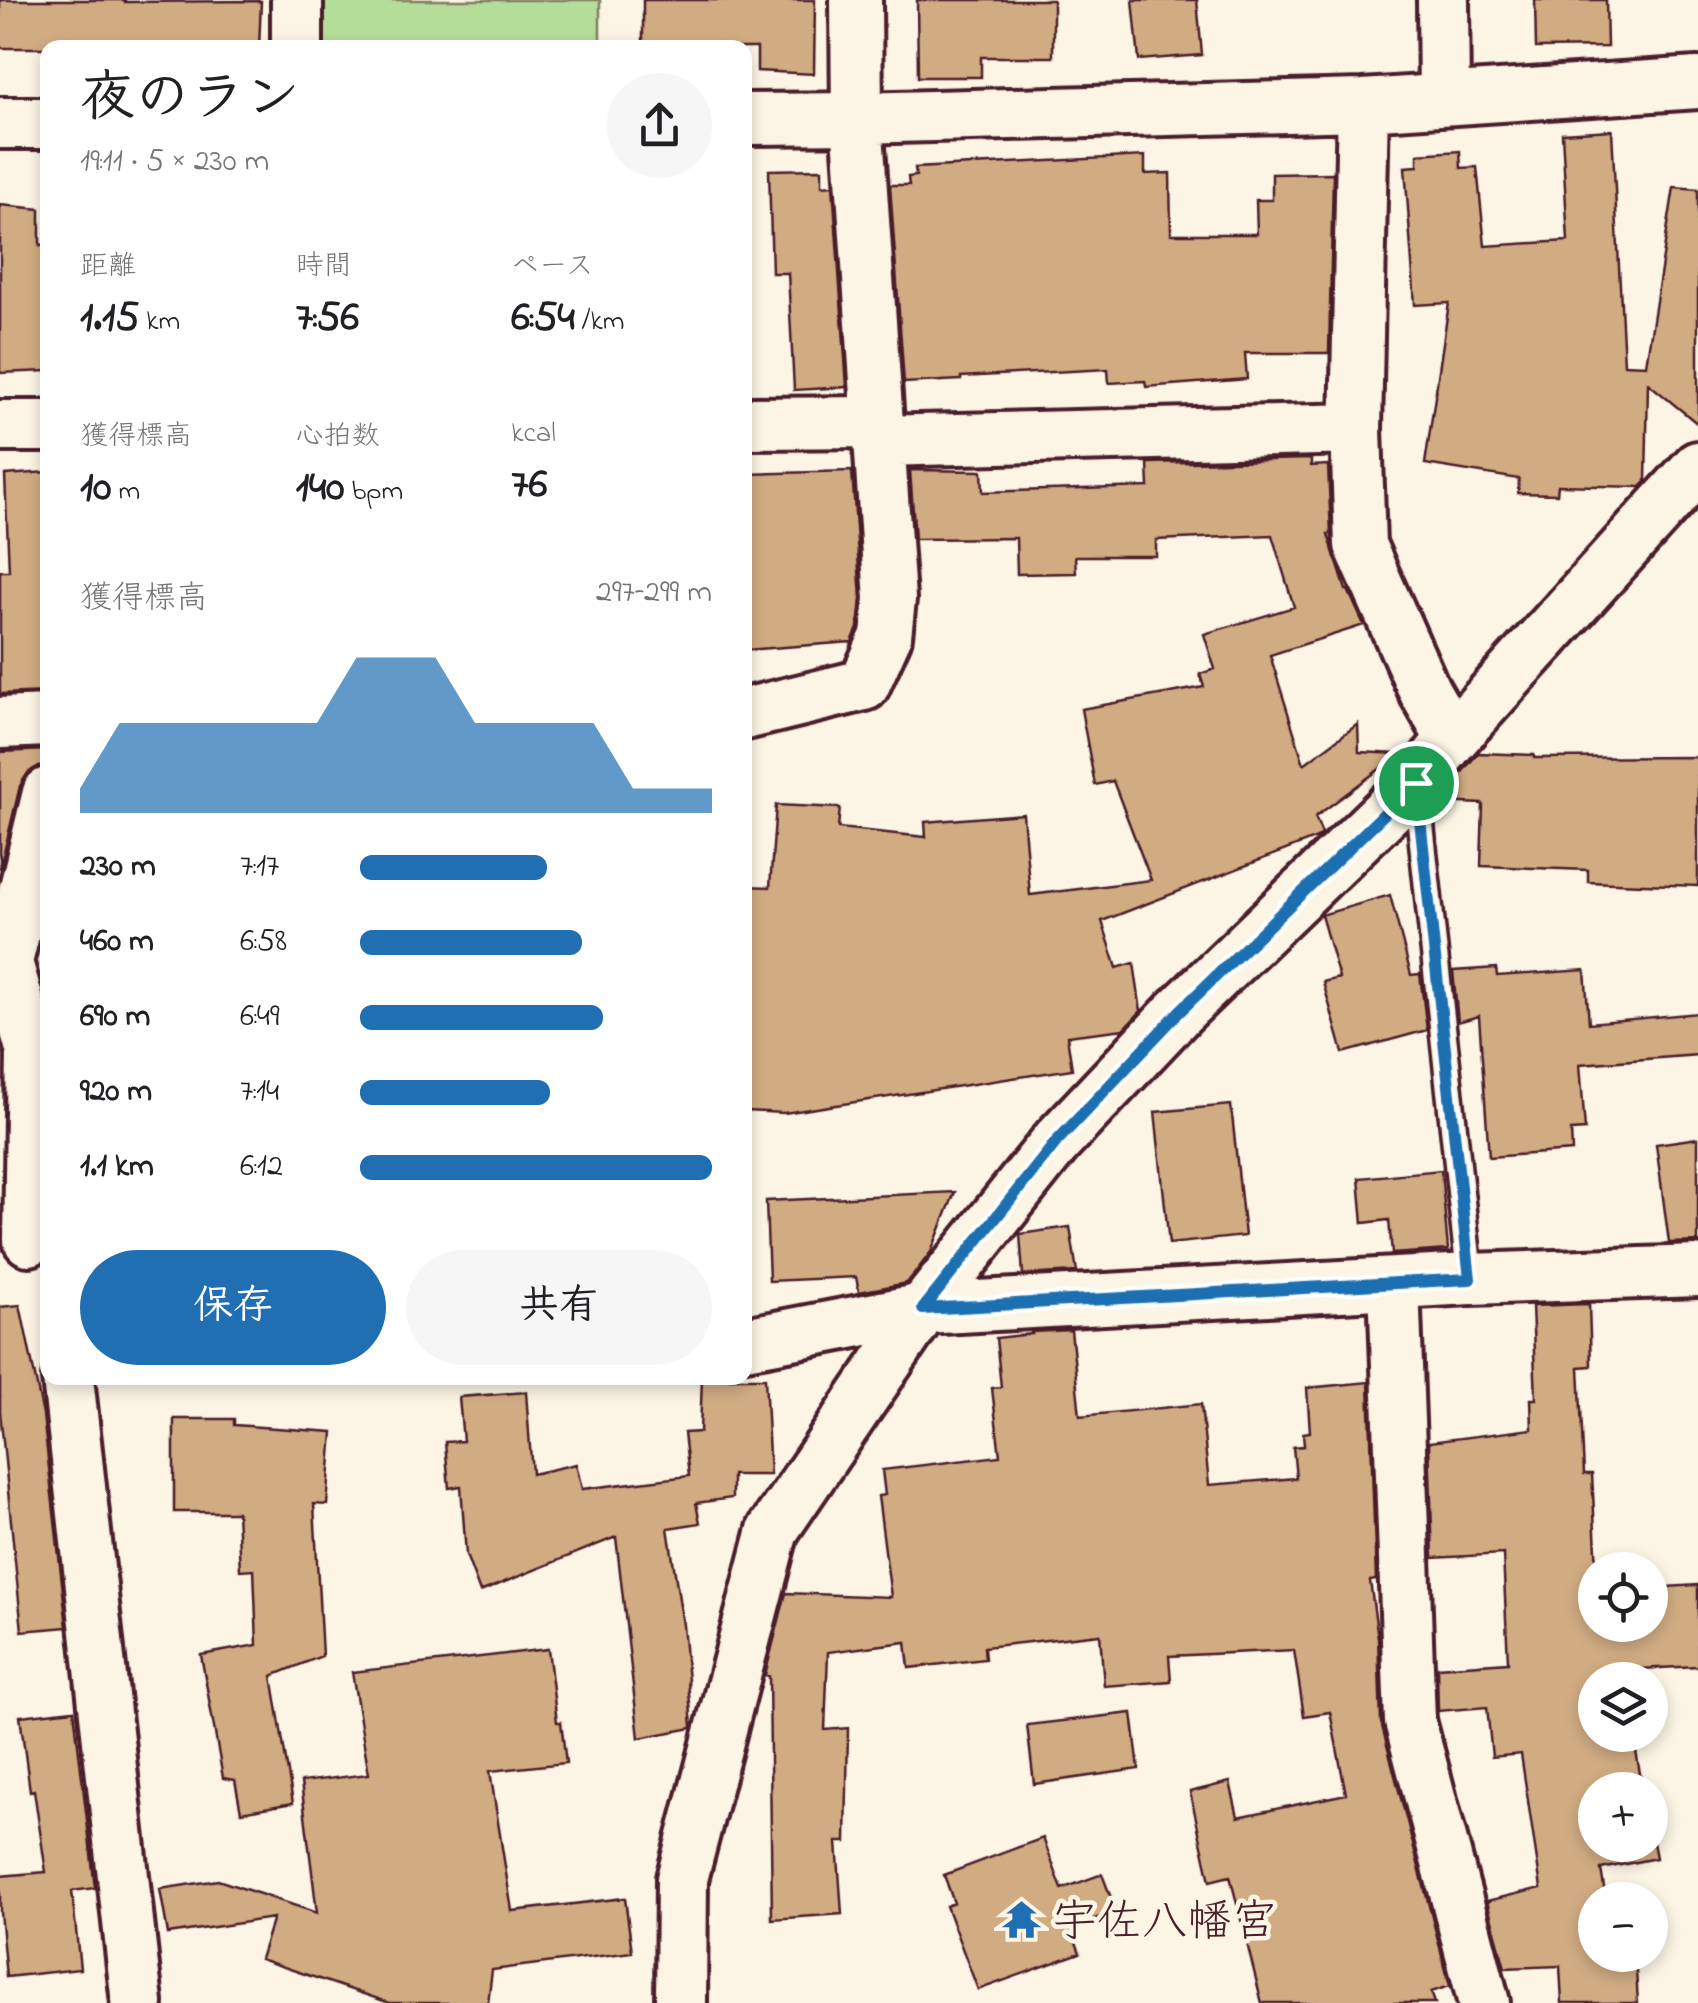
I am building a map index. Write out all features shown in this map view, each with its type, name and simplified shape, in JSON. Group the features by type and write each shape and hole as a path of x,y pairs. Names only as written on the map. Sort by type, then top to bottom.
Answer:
{"street":[{"path":"297,0 297,40"},
{"path":"752,712 864,684 886,636 890,599 857,118 856,0"},
{"path":"1443,0 1444,98"},
{"path":"752,119 1363,105 1698,82"},
{"path":"1363,105 1356,429 1360,545 1425,692 1452,740"},
{"path":"0,123 40,122"},
{"path":"752,423 877,432 1356,429"},
{"path":"0,426 40,426"},
{"path":"680,2003 682,1879 773,1530 923,1309 1057,1141 1179,1012 1416,783 1698,466"},
{"path":"0,724 40,722"},
{"path":"26,1242 40,1052 6,962 40,825"},
{"path":"752,1342 923,1309 1698,1270"},
{"path":"1394,1284 1410,1720 1484,2003"},
{"path":"69,1385 137,2003"}],"lane":[{"path":"1416,783 1470,1279"}],"green space":[{"path":"321,0 600,0 600,40 322,40"}],"building":[{"path":"0,0 261,1 259,40 40,40 40,48 0,48"},
{"path":"643,0 815,0 814,74 757,71 757,48 752,48 752,40 643,40"},
{"path":"917,0 1053,0 1053,57 981,57 981,77 918,77"},
{"path":"1133,0 1197,0 1202,55 1139,60"},
{"path":"1535,0 1606,0 1607,47 1536,48"},
{"path":"1612,130 1624,364 1646,365 1674,187 1698,189 1698,424 1648,383 1646,482 1641,487 1558,485 1557,494 1518,493 1519,479 1425,464 1449,303 1415,305 1405,167 1418,166 1418,154 1460,151 1461,168 1477,167 1485,246 1568,241 1562,133"},
{"path":"1145,156 1145,174 1170,173 1171,234 1257,234 1256,200 1272,200 1272,174 1333,173 1329,353 1245,353 1247,379 1146,387 1145,381 1109,383 1108,369 904,383 890,185 909,185 908,177 916,176 915,168"},
{"path":"822,169 822,186 833,185 847,387 794,390 788,273 772,273 769,170"},
{"path":"0,205 40,209 40,371 0,373"},
{"path":"1311,459 1311,466 1328,465 1328,534 1346,590 1364,625 1270,655 1304,764 1358,724 1359,752 1400,754 1315,817 1322,834 1317,838 1102,921 1117,968 1134,963 1141,1011 1124,1029 1067,1036 1072,1069 784,1113 752,1111 752,886 770,887 776,805 840,808 838,828 926,837 925,822 1023,814 1030,895 1151,880 1113,781 1095,785 1081,709 1204,687 1200,674 1215,669 1204,634 1294,607 1272,535 1156,540 1156,556 1075,556 1076,573 1017,574 1016,538 915,539 910,470 982,471 983,492 1149,487 1148,463"},
{"path":"852,471 861,598 858,628 852,642 752,649 752,474"},
{"path":"40,473 40,692 0,694 0,571 9,571 5,475"},
{"path":"40,750 40,766 28,773 20,786 0,869 0,752"},
{"path":"1478,753 1534,758 1698,757 1698,886 1588,882 1588,870 1481,866 1483,804 1441,802"},
{"path":"1390,895 1411,975 1420,974 1427,1030 1343,1053 1323,982 1339,978 1321,915"},
{"path":"1496,968 1497,976 1585,970 1589,1023 1698,1013 1698,1055 1580,1064 1585,1130 1571,1131 1572,1151 1489,1157 1479,1016 1458,1022 1453,971"},
{"path":"1231,1105 1245,1236 1169,1244 1155,1112"},
{"path":"1698,1138 1698,1242 1669,1243 1656,1144"},
{"path":"1441,1170 1448,1250 1392,1254 1389,1220 1363,1223 1359,1178"},
{"path":"955,1192 931,1252 907,1283 859,1292 856,1277 769,1281 766,1201"},
{"path":"1070,1227 1077,1272 1023,1275 1020,1234"},
{"path":"1589,1304 1591,1366 1579,1367 1584,1474 1592,1474 1596,1552 1578,1552 1578,1642 1668,1642 1668,1587 1698,1585 1698,1666 1578,1662 1578,1752 1636,1752 1640,1772 1578,1772 1578,1862 1636,1862 1601,1869 1603,1882 1578,1882 1578,1972 1636,1972 1638,2003 1562,2003 1560,1966 1505,1968 1487,1901 1541,1888 1521,1754 1492,1757 1487,1707 1438,1711 1437,1667 1508,1662 1503,1554 1433,1558 1429,1442 1532,1429 1531,1399 1536,1399 1532,1306"},
{"path":"20,1305 43,1415 67,1627 22,1631 0,1411 0,1307"},
{"path":"1071,1330 1080,1416 1201,1404 1209,1485 1296,1478 1293,1447 1304,1446 1303,1433 1310,1432 1307,1388 1369,1382 1376,1580 1370,1581 1378,1638 1381,1722 1450,1986 1431,1992 1435,2003 1262,2003 1230,1876 1210,1881 1190,1792 1230,1782 1238,1817 1346,1794 1330,1712 1304,1716 1294,1650 1169,1656 1171,1681 1104,1686 1100,1634 984,1647 985,1659 909,1668 906,1642 828,1652 825,1730 848,1728 846,1842 837,1842 842,1914 772,1919 769,1676 765,1675 786,1593 891,1597 878,1496 885,1495 882,1470 1000,1456 992,1388 1001,1387 996,1338"},
{"path":"752,1378 765,1378 770,1475 732,1475 732,1498 696,1503 700,1523 668,1528 683,1625 692,1728 639,1738 616,1537 480,1592 466,1555 461,1486 449,1488 445,1442 463,1441 459,1397 526,1392 532,1474 576,1464 582,1489 689,1476 684,1433 700,1432 702,1385 752,1385"},
{"path":"174,1419 234,1419 234,1425 333,1432 327,1505 314,1504 322,1656 272,1676 293,1803 241,1812 235,1780 223,1778 201,1655 257,1645 254,1569 240,1570 237,1512 174,1512"},
{"path":"548,1649 566,1763 490,1771 512,1911 625,1898 632,1952 492,1970 488,2003 390,2003 260,1959 273,1918 168,1934 160,1889 218,1880 317,1913 301,1782 369,1774 352,1672"},
{"path":"74,1710 95,1888 72,1891 80,1969 6,1977 0,1876 46,1872 20,1716"},
{"path":"1132,1713 1139,1769 1034,1784 1027,1725"},
{"name":"宇佐八幡宮","path":"1043,1838 1062,1889 1102,1874 1116,1911 1071,1928 1080,1953 978,1990 946,1906 954,1903 944,1875"}],"place":[{"name":"宇佐八幡宮","path":"1022,1919"}],"route":[{"path":"1416,783 1470,1279 923,1309 1057,1141 1179,1012 1416,783"}]}
